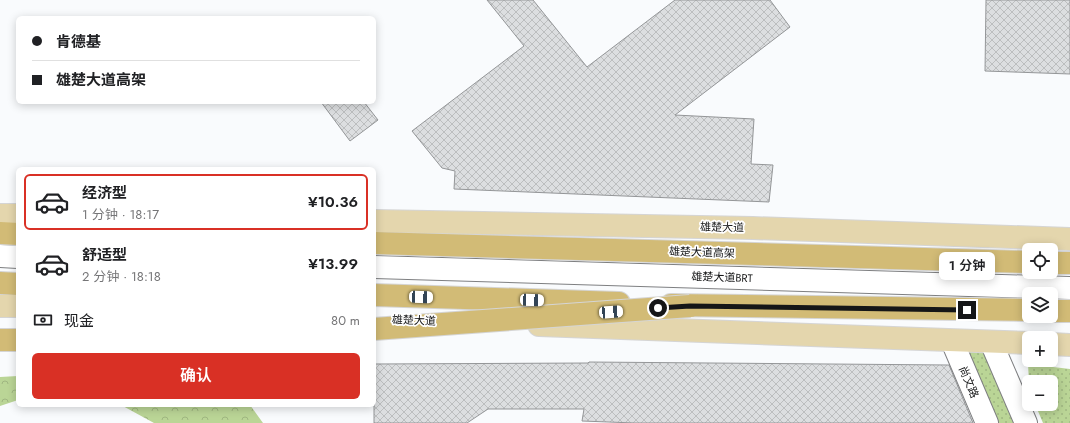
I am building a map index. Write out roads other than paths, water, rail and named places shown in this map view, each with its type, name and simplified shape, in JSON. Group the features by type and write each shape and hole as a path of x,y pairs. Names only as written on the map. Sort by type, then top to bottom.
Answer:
{"highway":[{"path":"0,233 16,234"},
{"name":"雄楚大道高架","path":"376,243 1022,262"},
{"path":"1058,263 1070,263"},
{"path":"0,283 16,284"},
{"path":"376,295 690,306 1022,310"},
{"path":"376,329 690,306"},
{"path":"1058,311 1070,311"},
{"path":"0,340 16,340"}],"main road":[{"path":"0,215 16,215"},
{"name":"雄楚大道","path":"376,221 753,228 1070,239"},
{"path":"0,306 16,306"},
{"name":"雄楚大道","path":"376,318 1022,343"},
{"path":"1058,344 1070,345"}],"street":[{"path":"0,256 16,257"},
{"name":"雄楚大道BRT","path":"376,267 1070,288"},
{"name":"尚文路","path":"952,341 987,423"},
{"path":"991,342 1026,423"}]}
